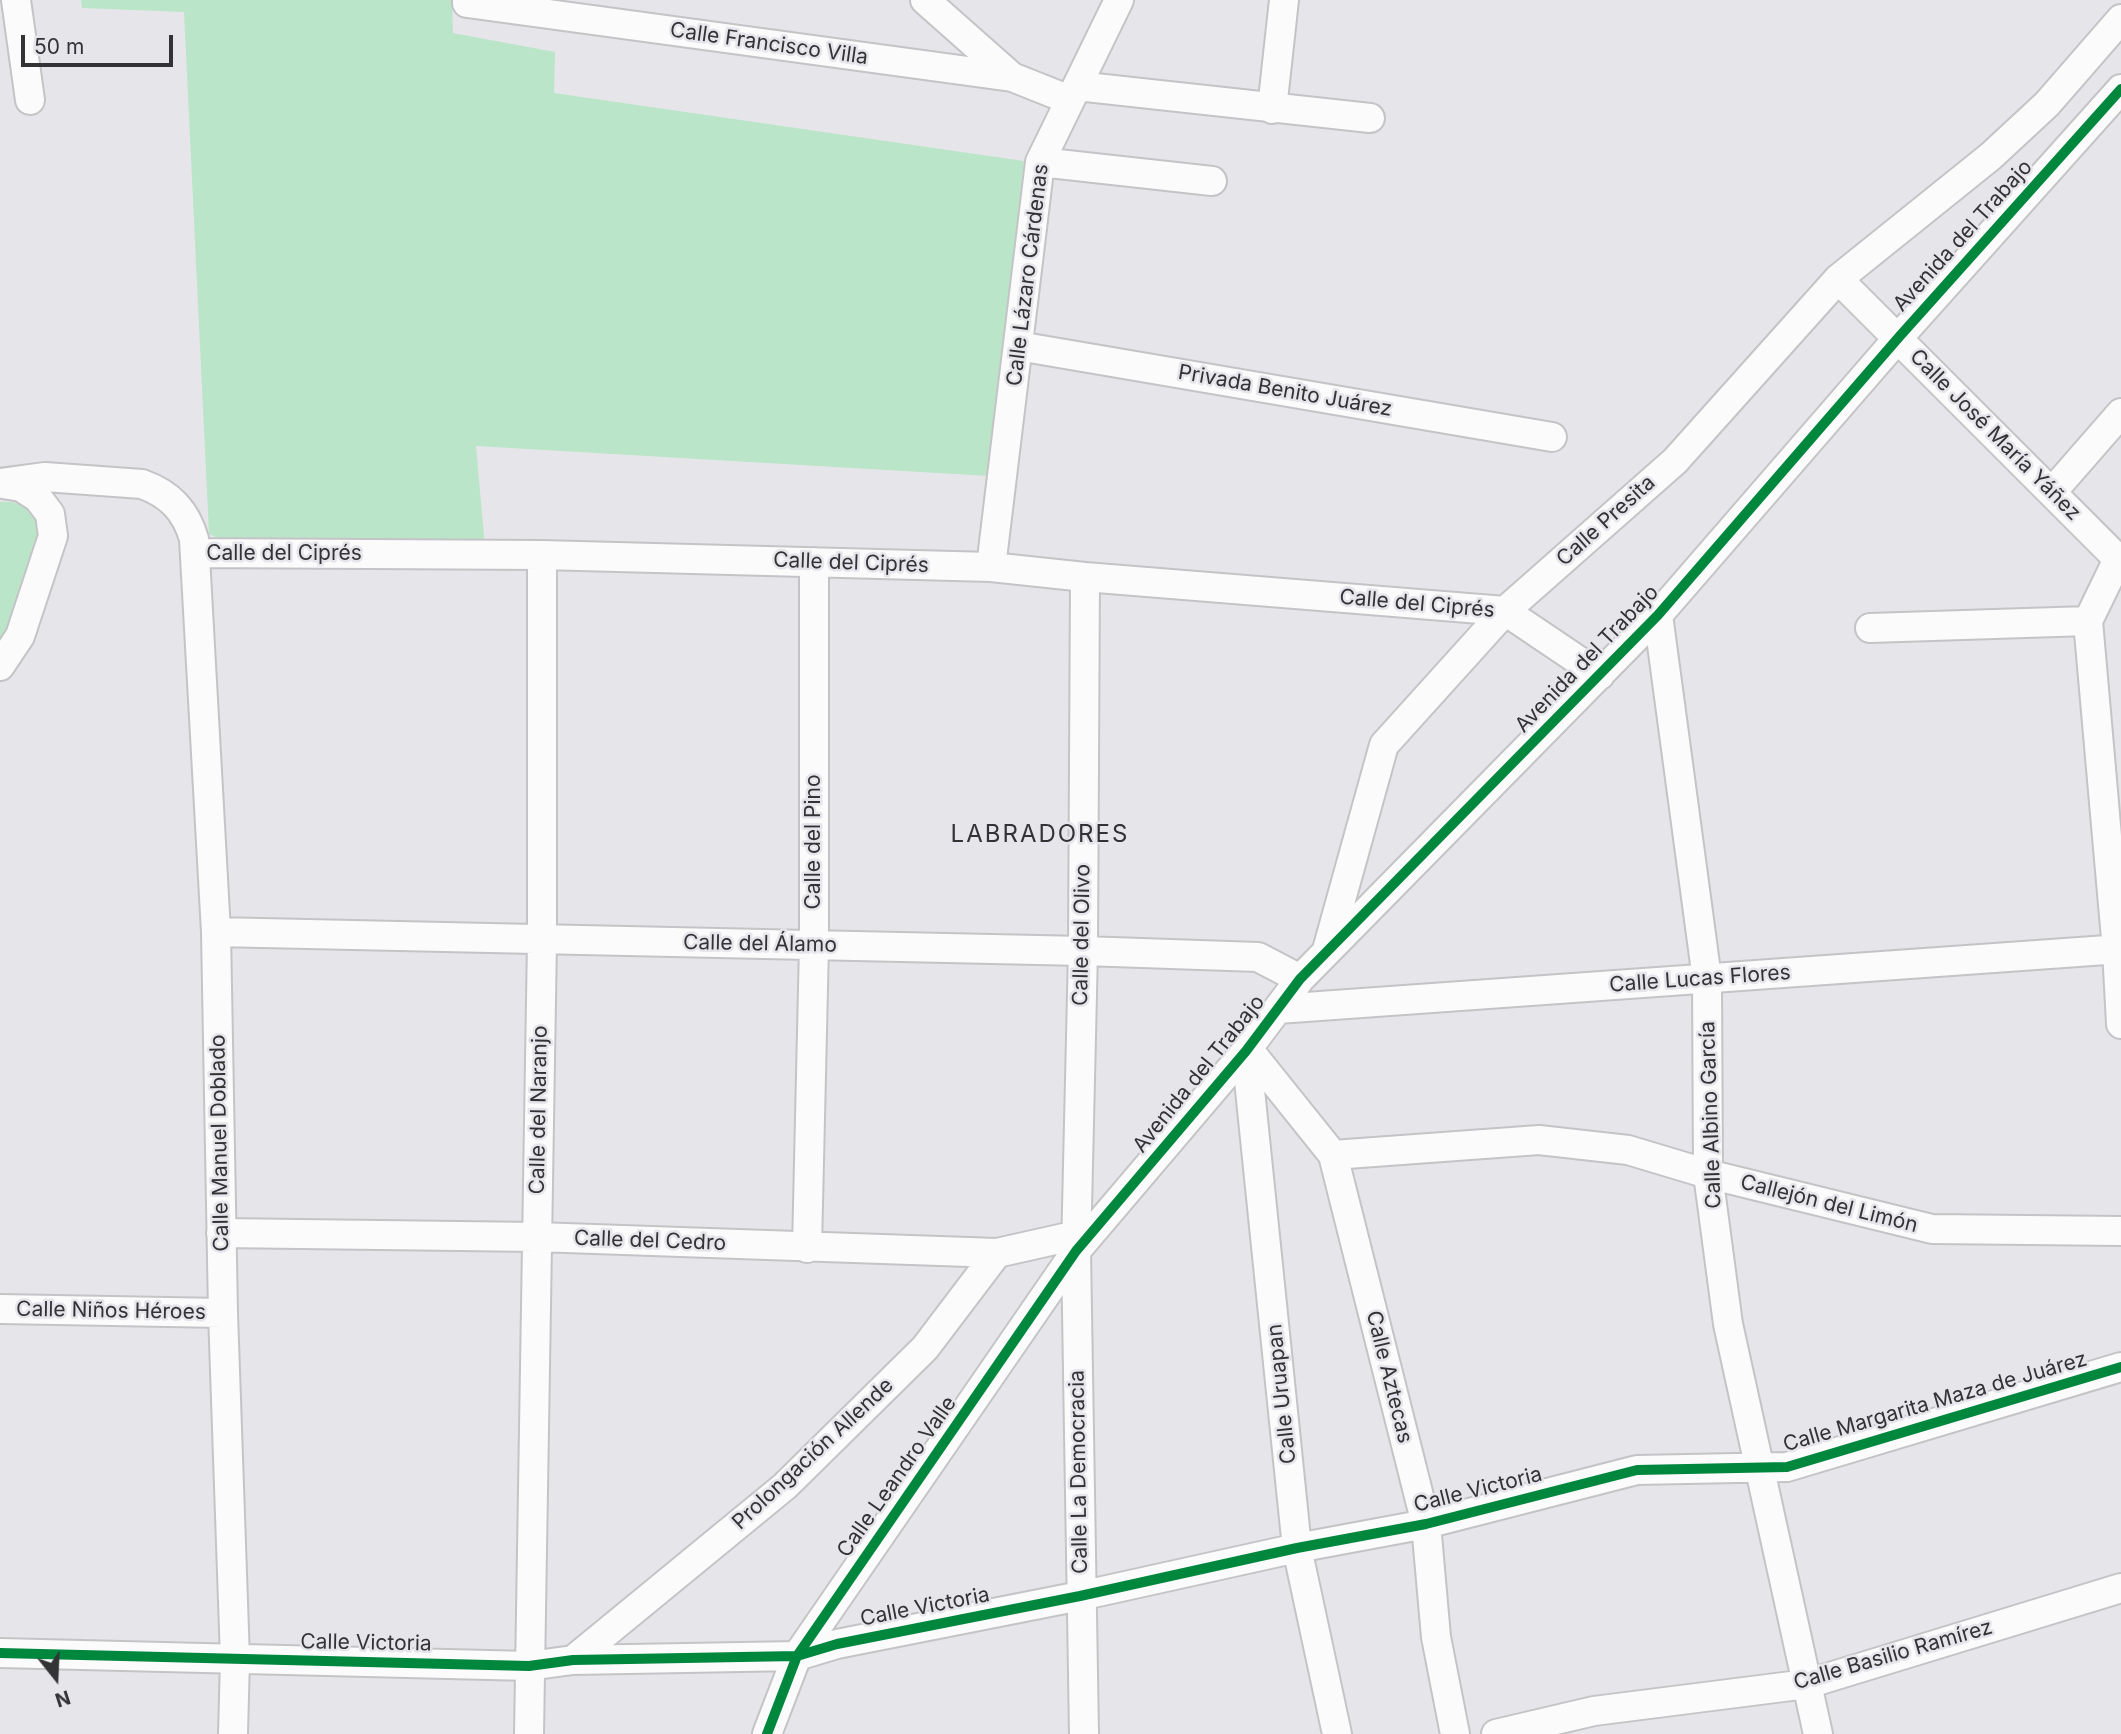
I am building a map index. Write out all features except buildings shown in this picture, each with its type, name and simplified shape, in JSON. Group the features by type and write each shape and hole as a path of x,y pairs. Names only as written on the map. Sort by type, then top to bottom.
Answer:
{"street":[{"path":"16,0 30,100"},
{"name":"Calle Francisco Villa","path":"467,0 467,3 480,5 1012,77 1074,93 1370,118"},
{"path":"925,0 1012,77"},
{"name":"Calle Lázaro Cárdenas","path":"991,567 1040,162 1119,0"},
{"path":"1272,109 1284,0"},
{"name":"Calle Presita","path":"1327,952 1384,745 1505,611 1675,461 1838,279 1990,156 2047,104 2121,19"},
{"name":"Avenida del Trabajo","path":"1077,1243 1247,1050 1300,979 1658,615 1899,337 2121,89"},
{"path":"1040,162 1212,181"},
{"name":"Calle José María Yáñez","path":"1838,279 2120,560"},
{"name":"Privada Benito Juárez","path":"1018,346 1552,436"},
{"path":"2052,492 2121,413"},
{"name":"Calle Manuel Doblado","path":"0,483 45,477 130,482 154,488 175,502 190,525 196,553 216,932 223,1313 235,1659 233,1734"},
{"path":"0,483 21,487 38,498 50,514 53,536 20,636 0,666"},
{"name":"Calle del Ciprés","path":"196,553 542,555 991,567 1505,611"},
{"name":"Calle del Naranjo","path":"530,1734 542,939 542,555"},
{"path":"2120,560 2088,621 2119,949 2121,1024"},
{"name":"Calle del Pino","path":"807,1248 814,945 814,562"},
{"name":"Calle del Olivo","path":"1077,1243 1083,951 1085,577"},
{"path":"1505,611 1600,675"},
{"name":"Calle Albino García","path":"1658,615 1707,979 1708,1174 1728,1324 1818,1734"},
{"path":"1870,628 2088,621"},
{"name":"Calle del Álamo","path":"216,932 1258,957 1300,979"},
{"name":"Calle Lucas Flores","path":"1278,1009 2119,949"},
{"name":"Calle Aztecas","path":"1247,1050 1333,1155 1426,1524 1436,1637 1455,1734"},
{"name":"Calle Uruapan","path":"1247,1050 1297,1548 1337,1734"},
{"name":"Callejón del Limón","path":"1333,1155 1539,1140 1628,1150 1708,1174 1932,1229 2121,1231"},
{"name":"Calle del Cedro","path":"221,1233 537,1237 997,1253 1077,1243"},
{"name":"Calle La Democracia","path":"1077,1243 1083,1734"},
{"name":"Calle Leandro Valle","path":"767,1734 797,1656 1077,1243"},
{"name":"Prolongación Allende","path":"573,1660 785,1486 925,1348 997,1253"},
{"name":"Calle Niños Héroes","path":"0,1309 223,1313"},
{"name":"Calle Margarita Maza de Juárez","path":"1759,1468 1787,1467 2121,1367"},
{"name":"Calle Victoria","path":"0,1653 529,1666 573,1660 797,1656 837,1644 1080,1596 1297,1548 1426,1524 1637,1470 1759,1468"},
{"name":"Calle Basilio Ramírez","path":"1496,1734 1594,1723 1807,1684 2121,1588"}],"green space":[{"path":"81,0 452,0 453,33 555,52 554,93 1024,161 989,476 476,446 485,547 220,539 209,534 184,12 82,8"},
{"path":"0,502 20,504 27,508 36,519 45,545 0,648"}],"cycle path":[{"path":"767,1734 797,1656 1076,1251 1246,1051 1300,979 1658,615 1899,337 2121,89"},
{"path":"0,1653 529,1666 573,1660 797,1656 837,1644 1080,1596 1297,1548 1426,1524 1637,1470 1787,1467 2121,1367"}],"district":[{"name":"LABRADORES","path":"1040,835"}]}
